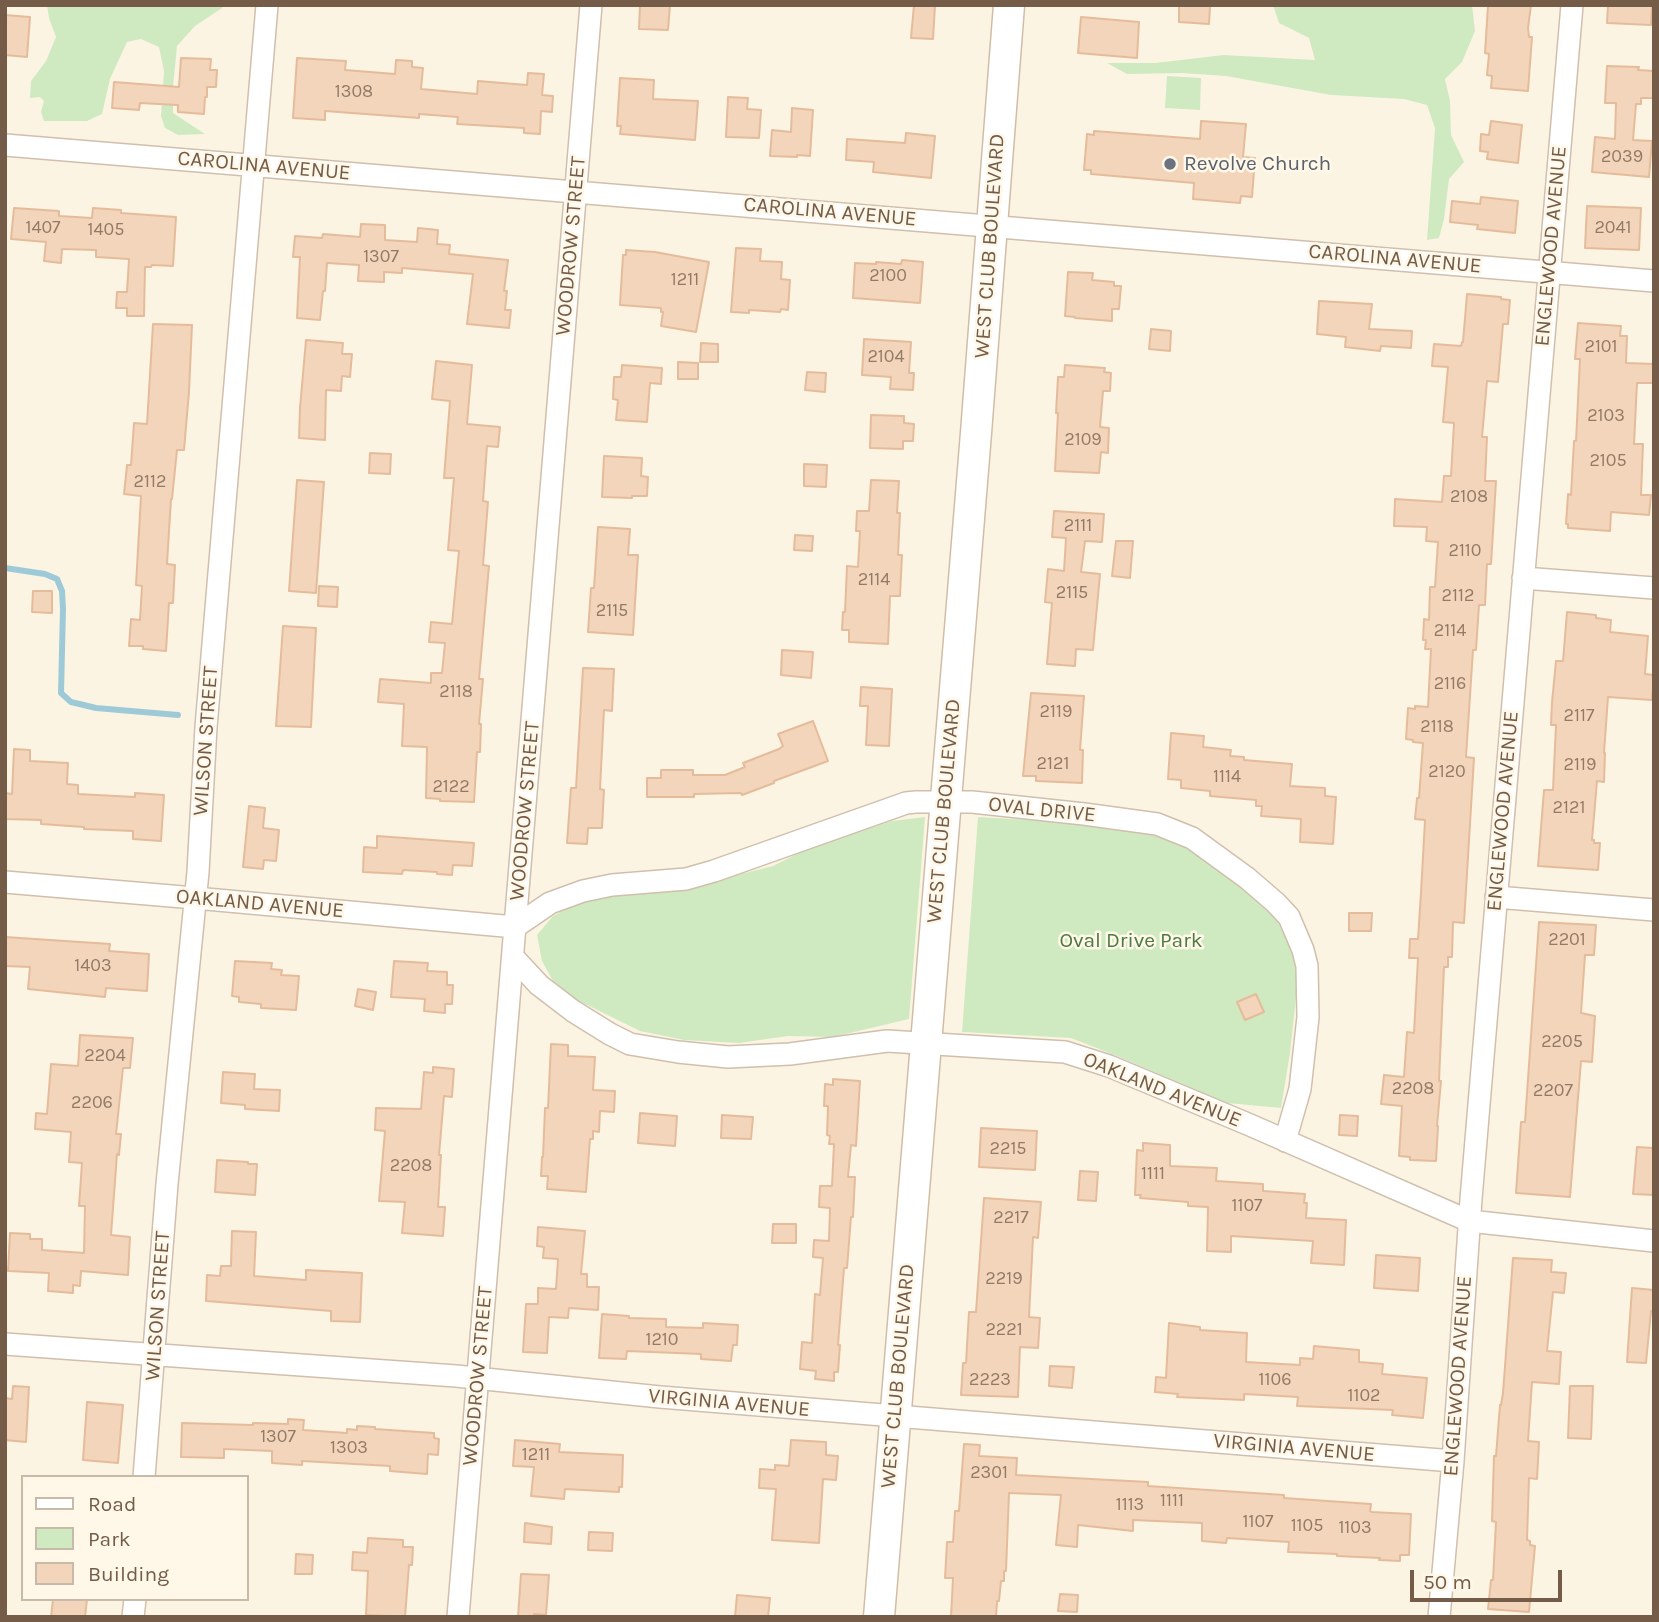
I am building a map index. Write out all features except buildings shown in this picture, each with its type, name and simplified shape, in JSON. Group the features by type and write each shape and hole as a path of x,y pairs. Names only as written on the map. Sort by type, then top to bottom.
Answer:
{"street":[{"name":"WILSON STREET","path":"144,1475 167,1184 195,898 206,727 267,5"},
{"name":"WOODROW STREET","path":"458,1617 591,5"},
{"name":"WEST CLUB BOULEVARD","path":"879,1617 1009,5"},
{"name":"ENGLEWOOD AVENUE","path":"1439,1617 1453,1461 1469,1221 1572,5"},
{"name":"CAROLINA AVENUE","path":"5,145 1654,281"},
{"path":"1523,578 1654,588"},
{"name":"OVAL DRIVE","path":"515,927 550,902 583,891 612,885 686,879 906,803 982,803 1157,824 1192,838 1247,878 1289,917 1297,935 1307,966 1308,1017 1300,1089 1285,1141"},
{"name":"OAKLAND AVENUE","path":"5,883 515,927"},
{"path":"1496,897 1654,911"},
{"name":"OAKLAND AVENUE","path":"513,957 539,985 573,1011 630,1044 727,1057 790,1054 887,1041 1065,1052 1109,1066 1469,1221 1654,1241"},
{"name":"VIRGINIA AVENUE","path":"5,1344 478,1378 660,1397 1453,1461"}],"green space":[{"path":"47,5 223,5 195,26 177,46 173,113 205,134 178,135 165,128 161,116 164,71 159,47 141,39 127,42 110,79 102,114 87,121 44,121 41,112 44,101 40,97 30,98 31,81 46,61 56,37"},
{"path":"1273,5 1472,5 1475,31 1462,62 1445,79 1450,101 1451,135 1464,162 1449,179 1439,238 1427,240 1435,128 1427,105 1404,99 1331,95 1226,76 1182,73 1127,74 1107,63 1155,63 1224,55 1315,60 1309,38 1279,23"},
{"path":"1167,76 1201,78 1200,110 1165,108"},
{"path":"925,817 909,1019 833,1037 788,1036 739,1043 684,1040 640,1031 577,1000 553,981 542,961 537,935 553,916 585,900 612,891 688,887 773,866 809,848 892,821"},
{"name":"Oval Drive Park","path":"978,817 1167,831 1262,902 1276,919 1294,952 1297,988 1281,1108 1227,1103 1071,1038 962,1032"}],"waterway":[{"path":"5,568 45,574 57,579 62,591 63,609 61,693 71,702 96,708 178,715"}],"place":[{"name":"Revolve Church","path":"1170,164"}]}
